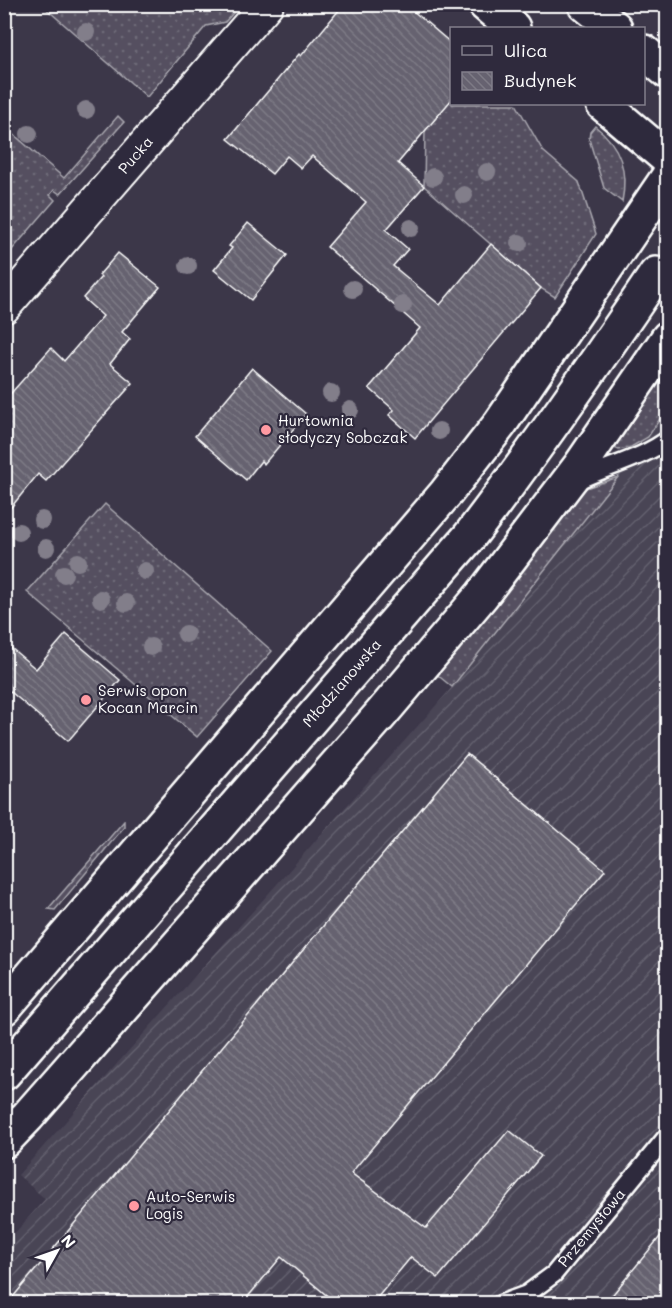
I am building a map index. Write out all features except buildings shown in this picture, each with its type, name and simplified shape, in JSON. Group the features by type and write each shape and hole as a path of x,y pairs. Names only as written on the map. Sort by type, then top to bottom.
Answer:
{"main road":[{"path":"485,4 512,27"},
{"path":"585,4 614,27"},
{"path":"645,51 668,56"},
{"path":"645,52 668,72"},
{"path":"604,105 668,159"},
{"path":"4,1008 446,493 500,424 668,177"},
{"name":"Młodzianowska","path":"4,1073 469,537 539,445 656,274"},
{"path":"4,1141 382,713 482,595 563,488 668,338"}],"street":[{"name":"Pucka","path":"4,307 267,4"}],"lane":[{"path":"563,488 668,440"},
{"name":"Przemysłowa","path":"500,1304 527,1294 554,1274 668,1135"}],"shaded area":[{"path":"42,5 240,5 225,22 206,26 147,97"},
{"path":"450,100 450,105 517,105 543,151 579,182 596,234 555,297 542,289 424,186 425,131"},
{"path":"118,116 124,122 60,194 54,190 50,195 55,200 5,258 5,127 64,178"},
{"path":"595,126 617,151 624,180 622,202 604,188 589,139 590,132"},
{"path":"667,370 667,408 648,437 631,447 619,450 614,448"},
{"path":"667,408 667,1303 5,1304 5,1244 45,1199 18,1175 448,692 648,437"},
{"path":"618,477 452,687 435,673 577,497 586,488"},
{"path":"105,504 272,651 197,737 27,592"},
{"path":"124,821 124,827 55,910 48,909"}],"place":[{"name":"Hurtownia słodyczy Sobczak","path":"266,430"},
{"name":"Serwis opon Kocan Marcin","path":"86,700"},
{"name":"Auto-Serwis Logis","path":"134,1206"}]}
